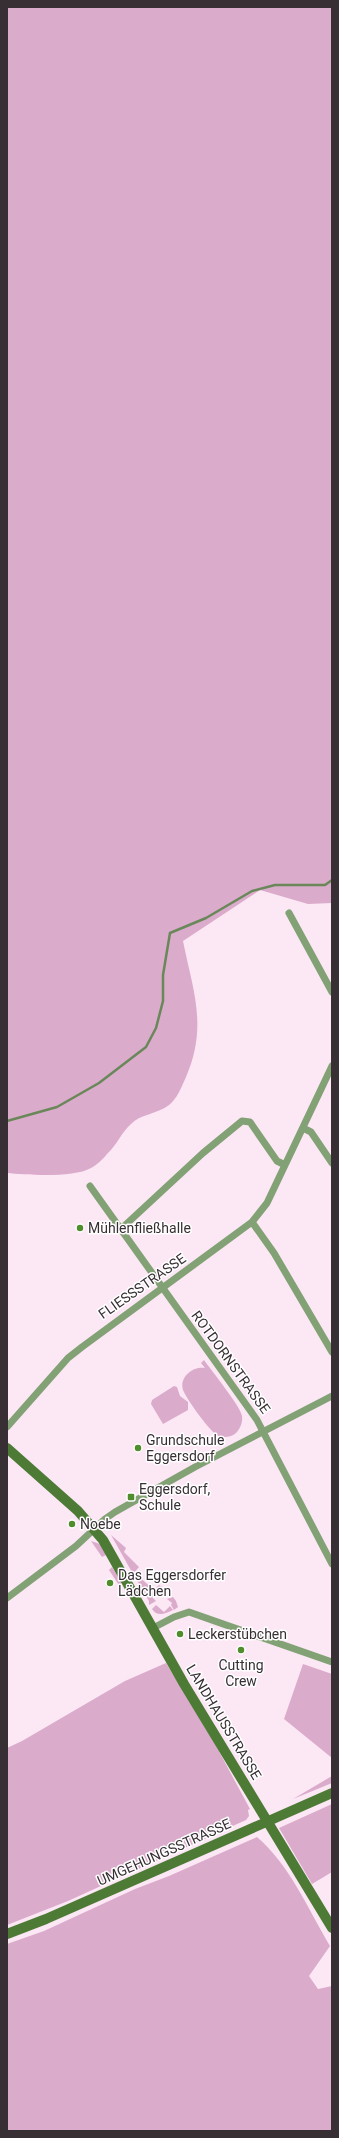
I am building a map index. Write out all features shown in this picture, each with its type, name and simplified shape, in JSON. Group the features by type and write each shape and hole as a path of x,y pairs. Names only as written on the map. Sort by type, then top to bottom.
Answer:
{"street":[{"path":"290,913 332,992"},
{"name":"FLIESSSTRASSE","path":"7,1427 68,1358 94,1336 162,1289 252,1222 267,1203 332,1066"},
{"path":"121,1229 206,1150 242,1121 250,1122 277,1161 285,1165"},
{"path":"303,1128 311,1132 332,1163"},
{"name":"ROTDORNSTRASSE","path":"90,1186 162,1289 231,1382 257,1420 332,1564"},
{"path":"252,1222 274,1253 332,1352"},
{"path":"7,1598 96,1529 105,1519 127,1505 332,1396"},
{"name":"LANDHAUSSTRASSE","path":"7,1448 96,1529 113,1554 153,1628 267,1822 332,1928"},
{"path":"153,1628 174,1616 189,1612 332,1662"},
{"name":"UMGEHUNGSSTRASSE","path":"7,1934 46,1920 332,1793"}],"shaded area":[{"path":"7,7 332,7 332,903 308,904 260,890 183,941 194,993 197,1025 193,1059 179,1092 172,1102 165,1108 135,1121 124,1131 114,1147 102,1160 91,1168 62,1175 7,1173"},
{"path":"204,1360 231,1397 242,1416 242,1423 239,1430 230,1436 223,1437 215,1434 194,1408 183,1390 182,1385 185,1377 188,1373 196,1369 205,1368 201,1363"},
{"path":"174,1386 177,1387 180,1396 188,1402 188,1410 163,1424 151,1404 152,1400"},
{"path":"111,1535 126,1548 124,1552 139,1567 133,1574"},
{"path":"91,1541 100,1544 108,1554 102,1557"},
{"path":"112,1567 122,1583 119,1585 109,1570"},
{"path":"137,1575 154,1590 159,1585 164,1589 162,1595 157,1591 152,1597 156,1601 149,1605 149,1601 135,1577"},
{"path":"173,1597 178,1607 174,1610 171,1605 172,1603 167,1599"},
{"path":"156,1605 164,1612 170,1606 173,1610 164,1614 159,1614 154,1612 152,1609"},
{"path":"166,1663 215,1744 250,1809 248,1810 249,1816 246,1820 68,1901 7,1925 7,1748 22,1741 125,1681"},
{"path":"303,1664 332,1674 332,1758 284,1719"},
{"path":"332,1776 332,1783 293,1799"},
{"path":"332,1804 332,1872 312,1884 279,1828"},
{"path":"257,1837 279,1860 306,1902 330,1946 309,1976 318,1989 332,1986 332,2131 7,2131 7,1944 44,1931 135,1889 169,1876"}],"waterway":[{"path":"7,1121 57,1107 99,1083 146,1047 156,1028 163,1001 163,975 170,933 206,918 252,891 275,885 325,885 332,880"}],"place":[{"name":"Mühlenfließhalle","path":"80,1228"},
{"name":"Grundschule Eggersdorf","path":"138,1448"},
{"name":"Eggersdorf, Schule","path":"131,1497"},
{"name":"Noebe","path":"72,1524"},
{"name":"Das Eggersdorfer Lädchen","path":"110,1583"},
{"name":"Leckerstübchen","path":"180,1634"},
{"name":"Cutting Crew","path":"241,1650"}]}
